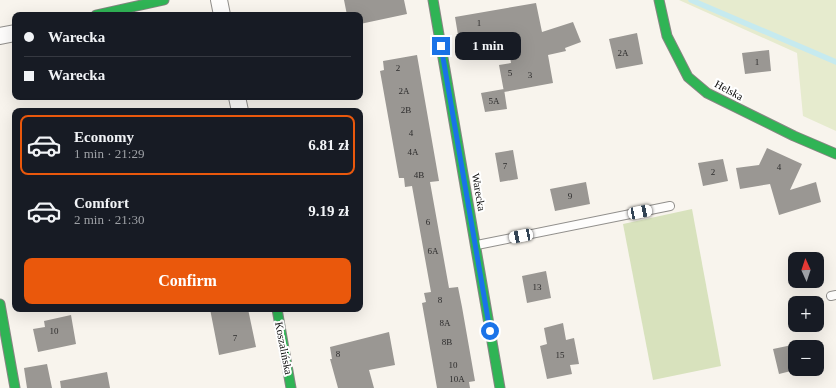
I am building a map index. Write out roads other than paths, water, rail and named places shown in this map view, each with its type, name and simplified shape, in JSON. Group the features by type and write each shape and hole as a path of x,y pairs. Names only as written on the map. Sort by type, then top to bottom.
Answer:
{"street":[{"path":"219,0 221,12"},
{"name":"Warecka","path":"433,0 500,388"},
{"name":"Helska","path":"659,0 667,36 688,77 707,93 794,136 836,154"},
{"path":"110,12 159,1"},
{"path":"0,36 12,34"},
{"path":"0,304 15,388"},
{"name":"Koszalińska","path":"278,312 291,388"}],"lane":[{"path":"476,245 670,206"}],"waterway":[{"path":"691,0 836,62"}]}
